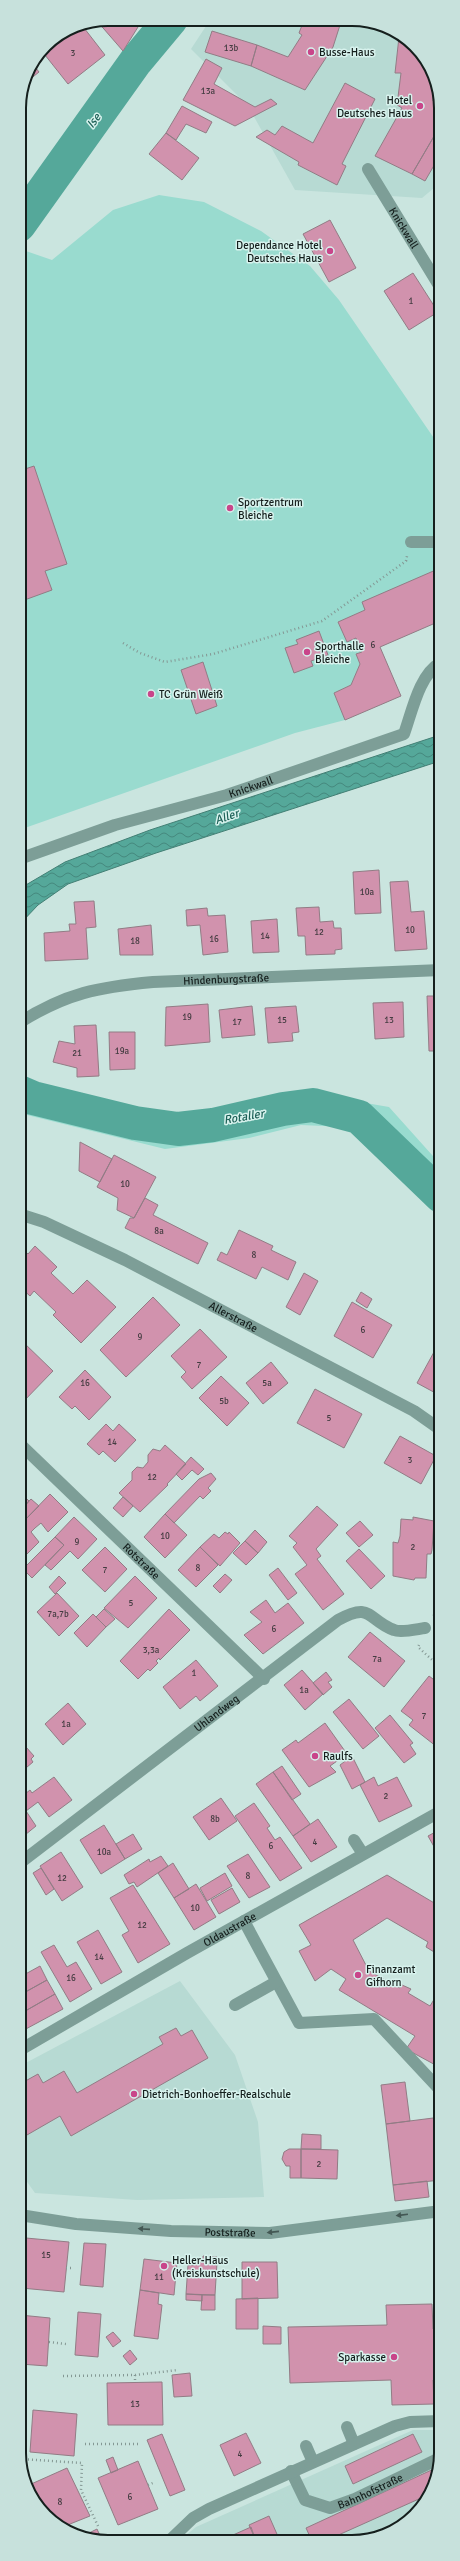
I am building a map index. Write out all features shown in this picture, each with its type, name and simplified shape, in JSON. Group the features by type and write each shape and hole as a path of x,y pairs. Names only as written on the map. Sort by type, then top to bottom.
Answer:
{"street":[{"name":"Knickwall","path":"368,169 406,236 434,278"},
{"path":"412,542 434,542"},
{"name":"Knickwall","path":"26,856 115,824 227,795 404,734 424,682 434,666"},
{"name":"Hindenburgstraße","path":"26,1020 69,996 106,986 153,982 434,970"},
{"name":"Allerstraße","path":"26,1216 44,1222 139,1267 407,1408 434,1425"},
{"name":"Rotstraße","path":"26,1449 264,1679"},
{"name":"Uhlandweg","path":"26,1858 264,1679 338,1620 355,1612 372,1615 394,1631 425,1628"},
{"name":"Oldaustraße","path":"26,2047 244,1921 434,1815"},
{"path":"354,1840 363,1854"},
{"path":"244,1921 299,2023 374,2019 434,2083"},
{"path":"236,2005 276,1982"},
{"name":"Poststraße","path":"26,2215 76,2224 171,2231 270,2233 434,2212"},
{"path":"174,2535 193,2518 209,2509 291,2471 403,2424 434,2422"},
{"path":"347,2427 354,2444"},
{"path":"306,2446 313,2462"},
{"name":"Bahnhofstraße","path":"291,2471 305,2500 330,2508 355,2499 433,2461"}],"path":[{"path":"123,643 140,653 165,662 213,654 322,621 406,562 412,542"},
{"path":"425,1628 418,1647 434,1662"},
{"path":"66,2268 73,2268"},
{"path":"49,2342 66,2344"},
{"path":"63,2376 135,2375 178,2370"},
{"path":"135,2375 135,2383"},
{"path":"85,2444 140,2444"},
{"path":"27,2459 82,2463 80,2491 98,2526"},
{"path":"148,2485 155,2482"}],"shaded area":[{"path":"206,26 352,26 379,30 388,34 406,46 417,58 428,76 431,86 434,108 434,188 422,198 295,190 248,106 191,49"},
{"name":"Sportzentrum Bleiche","path":"159,195 204,202 261,231 310,266 339,300 434,438 434,571 365,610 338,622 347,641 356,638 362,652 356,654 360,664 351,685 334,693 345,720 295,733 26,828 26,251 52,260 113,210"},
{"path":"26,1080 125,1108 177,1118 299,1096 337,1098 389,1107 434,1157 434,1206 377,1146 346,1127 301,1125 249,1138 165,1149 26,1115"},
{"name":"Dietrich-Bonhoeffer-Realschule","path":"180,1981 235,2055 258,2122 264,2197 137,2200 35,2193 26,2180 26,2063"},
{"path":"413,2430 434,2430 433,2464 428,2485 417,2503 406,2515 379,2531 352,2535 186,2535 196,2527"}],"water":[{"name":"Aller","path":"434,737 434,763 156,853 68,884 38,905 26,918 26,885 65,862 150,830"},
{"path":"26,1083 58,1091 55,1117 26,1110"}],"building":[{"path":"137,26 123,51 102,27"},
{"name":"Busse-Haus","path":"302,26 340,26 333,47 305,90 251,66 257,45 288,57 302,35 299,33"},
{"path":"85,29 105,55 68,84 45,55 62,40 76,32"},
{"path":"212,31 257,45 251,66 205,52"},
{"name":"Hotel Deutsches Haus","path":"399,40 410,50 423,67 428,76 433,97 434,136 412,174 375,156 402,108 397,105 401,73 395,73"},
{"path":"206,59 222,68 214,84 255,107 271,99 277,104 235,126 183,100"},
{"path":"36,68 39,72 31,78"},
{"path":"345,83 375,99 342,164 346,166 337,185 298,165 299,162 256,137 267,130 275,135 282,126 313,143"},
{"path":"182,106 212,122 206,133 186,124 176,140 166,133"},
{"path":"166,133 199,158 182,180 149,154"},
{"path":"434,136 434,165 425,181 412,174"},
{"name":"Dependance Hotel Deutsches Haus","path":"330,220 356,268 329,282 303,234"},
{"path":"413,273 434,306 434,314 409,330 384,291"},
{"path":"34,466 67,564 45,571 52,590 26,599 26,469"},
{"path":"434,571 434,624 380,647 401,696 345,720 334,693 351,685 360,664 356,654 362,652 356,638 347,642 338,622 365,610 362,602"},
{"name":"Sporthalle Bleiche","path":"319,631 328,655 311,661 313,666 294,673 285,648 298,644 296,640"},
{"path":"203,662 217,706 196,714 181,670"},
{"path":"379,870 381,913 355,914 353,872"},
{"path":"408,881 411,912 424,911 427,949 395,951 390,882"},
{"path":"94,901 96,927 86,928 88,959 45,961 44,933 70,931 69,924 76,924 74,902"},
{"path":"319,907 320,922 333,921 334,928 341,928 342,949 335,950 335,954 306,955 305,936 298,936 296,908"},
{"path":"207,908 208,916 225,915 228,952 203,955 200,925 187,926 186,910"},
{"path":"277,919 279,952 253,953 251,921"},
{"path":"151,925 153,955 120,955 118,929"},
{"path":"427,996 434,996 434,1051 429,1051"},
{"path":"403,1002 404,1037 375,1039 373,1003"},
{"path":"208,1004 210,1042 165,1046 166,1007"},
{"path":"252,1006 255,1035 222,1038 219,1010"},
{"path":"296,1006 299,1032 292,1033 293,1041 268,1043 265,1008"},
{"path":"96,1025 99,1076 77,1077 77,1068 53,1062 59,1041 75,1044 74,1026"},
{"path":"109,1032 135,1032 135,1069 110,1070"},
{"path":"80,1142 112,1159 100,1182 79,1171"},
{"path":"114,1155 156,1177 134,1218 117,1210 118,1198 97,1187"},
{"path":"145,1198 158,1205 153,1215 208,1243 198,1264 125,1228 130,1218 134,1218"},
{"path":"239,1230 273,1246 271,1250 296,1262 288,1280 262,1267 256,1279 217,1260 221,1252 227,1255"},
{"path":"35,1246 57,1267 51,1273 73,1294 87,1280 116,1307 81,1343 53,1315 56,1312 34,1291 30,1296 26,1292 26,1252 28,1254"},
{"path":"304,1273 318,1281 300,1315 286,1307"},
{"path":"361,1292 372,1299 367,1308 356,1301"},
{"path":"153,1297 180,1325 126,1377 100,1350"},
{"path":"352,1302 392,1325 373,1358 334,1336"},
{"path":"200,1329 227,1357 192,1389 181,1377 186,1372 171,1356"},
{"path":"26,1345 53,1371 26,1399"},
{"path":"434,1352 434,1392 417,1383"},
{"path":"271,1362 288,1383 263,1404 246,1383"},
{"path":"85,1370 111,1397 89,1420 75,1406 72,1409 59,1397"},
{"path":"221,1376 249,1403 227,1426 199,1398"},
{"path":"315,1389 362,1414 344,1448 297,1423"},
{"path":"106,1424 113,1431 119,1424 136,1440 115,1462 103,1451 99,1455 87,1444"},
{"path":"400,1436 434,1455 434,1460 421,1484 384,1463"},
{"path":"165,1445 186,1464 167,1484 168,1485 140,1512 119,1493 132,1480 132,1472 137,1467 143,1468 148,1462 148,1455 153,1449 160,1451"},
{"path":"191,1457 204,1469 198,1475 192,1470 182,1480 176,1474"},
{"path":"211,1473 216,1479 208,1488 211,1491 203,1499 200,1496 174,1523 165,1514 199,1479"},
{"path":"50,1494 68,1512 48,1532 41,1523 31,1532 39,1542 26,1555 26,1519"},
{"path":"123,1497 133,1506 123,1517 113,1508"},
{"path":"26,1498 29,1501 26,1505"},
{"path":"31,1499 39,1506 27,1518 26,1517 26,1504"},
{"path":"317,1506 338,1525 316,1549 321,1556 317,1559 344,1594 323,1610 295,1574 307,1565 293,1547 297,1543 289,1536"},
{"path":"165,1514 187,1535 165,1558 144,1537"},
{"path":"74,1517 97,1539 78,1559 70,1551 51,1570 45,1565 64,1545 55,1537"},
{"path":"413,1517 434,1521 432,1550 431,1554 427,1554 426,1578 415,1578 414,1580 393,1576 393,1542 398,1543 401,1519 413,1520"},
{"path":"360,1521 373,1535 359,1547 346,1533"},
{"path":"255,1530 267,1542 258,1553 245,1541"},
{"path":"225,1532 228,1534 229,1532 240,1543 220,1566 200,1547 214,1534 219,1538"},
{"path":"55,1537 64,1545 32,1578 26,1572 26,1566"},
{"path":"245,1541 258,1553 246,1565 233,1553"},
{"path":"105,1547 127,1569 105,1592 82,1570"},
{"path":"200,1547 218,1565 196,1587 178,1570"},
{"path":"359,1549 385,1576 371,1589 346,1561"},
{"path":"278,1568 297,1593 288,1600 269,1575"},
{"path":"225,1574 232,1580 220,1593 213,1586"},
{"path":"59,1576 66,1583 55,1594 49,1587"},
{"path":"135,1576 157,1598 128,1628 104,1608"},
{"path":"57,1593 79,1616 59,1636 37,1612"},
{"path":"266,1600 275,1613 288,1603 304,1623 263,1654 244,1635 262,1622 250,1612"},
{"path":"104,1609 115,1619 106,1627 96,1617"},
{"path":"169,1609 190,1630 160,1660 159,1658 156,1661 158,1663 150,1671 148,1669 138,1679 120,1661"},
{"path":"93,1614 106,1627 87,1647 74,1633"},
{"path":"370,1632 405,1661 384,1687 348,1657"},
{"path":"196,1660 218,1686 200,1701 196,1696 180,1709 163,1687"},
{"path":"302,1670 323,1694 305,1710 284,1685"},
{"path":"326,1672 332,1680 328,1682 332,1687 323,1695 313,1683"},
{"path":"429,1676 434,1680 434,1745 409,1725 413,1720 401,1711"},
{"path":"349,1699 379,1736 363,1749 333,1712"},
{"path":"68,1703 86,1724 63,1745 45,1724"},
{"path":"390,1715 413,1743 410,1745 416,1754 404,1763 375,1728"},
{"name":"Raulfs","path":"325,1723 347,1754 330,1766 336,1772 309,1787 282,1750 296,1740 298,1743"},
{"path":"26,1747 34,1756 31,1759 33,1762 26,1768"},
{"path":"352,1756 365,1782 352,1789 340,1765"},
{"path":"282,1766 301,1794 292,1800 273,1772"},
{"path":"273,1772 310,1824 293,1836 256,1784"},
{"path":"54,1777 72,1800 49,1817 38,1802 26,1811 26,1793 30,1790 32,1793"},
{"path":"374,1777 378,1786 397,1777 412,1806 379,1822 360,1785"},
{"path":"221,1798 237,1821 209,1840 193,1817"},
{"path":"254,1803 270,1826 267,1828 275,1840 280,1837 302,1868 280,1881 235,1816"},
{"path":"26,1811 36,1826 26,1834"},
{"path":"318,1819 337,1847 311,1862 293,1836"},
{"path":"104,1825 125,1859 101,1874 80,1840"},
{"path":"434,1833 434,1847 428,1836"},
{"path":"133,1834 142,1849 125,1859 116,1844"},
{"path":"61,1852 83,1887 62,1901 40,1866"},
{"path":"248,1854 270,1887 249,1898 227,1866"},
{"path":"161,1856 168,1866 137,1887 134,1882 129,1884 124,1875 149,1859 150,1862"},
{"path":"173,1863 189,1889 174,1898 158,1873"},
{"path":"41,1868 54,1889 46,1895 33,1873"},
{"path":"225,1873 232,1886 207,1901 200,1888"},
{"name":"Finanzamt Gifhorn","path":"387,1875 434,1903 434,1952 426,1947 428,1942 387,1918 353,1940 369,1971 400,1988 402,1985 411,1989 408,1993 430,2006 434,1999 434,2064 406,2049 415,2036 339,1990 346,1979 331,1969 315,1981 299,1951 311,1945 299,1925"},
{"path":"196,1884 216,1917 194,1930 174,1898"},
{"path":"133,1885 170,1944 138,1963 122,1935 129,1931 110,1898"},
{"path":"232,1888 240,1902 219,1914 211,1900"},
{"path":"98,1930 122,1972 101,1984 77,1942"},
{"path":"54,1945 67,1967 76,1962 92,1989 70,2002 41,1952"},
{"path":"40,1966 47,1980 26,1992 26,1974"},
{"path":"47,1980 55,1994 26,2011 26,1992"},
{"path":"55,1994 63,2009 26,2029 26,2011"},
{"path":"176,2028 181,2036 192,2030 208,2058 71,2136 60,2116 26,2136 26,2081 38,2074 43,2083 64,2071 77,2093 163,2044 159,2037"},
{"path":"405,2082 410,2121 386,2124 381,2085"},
{"path":"434,2118 434,2181 393,2185 386,2124"},
{"path":"302,2134 321,2135 321,2149 301,2149"},
{"path":"289,2149 301,2149 301,2178 290,2178 290,2166 286,2166 282,2159 284,2152"},
{"path":"301,2149 338,2150 337,2179 301,2178"},
{"path":"427,2181 429,2197 395,2201 393,2185"},
{"path":"26,2238 69,2242 64,2292 26,2288"},
{"path":"84,2243 106,2244 103,2287 80,2285"},
{"path":"203,2256 217,2257 217,2262 203,2261"},
{"path":"144,2259 177,2263 174,2295 140,2290"},
{"path":"195,2261 217,2262 215,2295 186,2294 188,2265 194,2265"},
{"path":"242,2262 277,2262 278,2298 242,2299"},
{"path":"140,2290 159,2293 158,2304 162,2305 158,2339 134,2336"},
{"path":"186,2294 202,2295 202,2301 186,2300"},
{"path":"202,2295 215,2295 215,2310 201,2310"},
{"path":"258,2298 258,2329 236,2329 236,2299"},
{"path":"432,2304 434,2329 434,2404 392,2405 391,2380 290,2383 288,2327 387,2325 386,2305"},
{"path":"78,2312 101,2314 98,2357 75,2355"},
{"path":"26,2316 50,2318 47,2366 26,2364"},
{"path":"263,2326 281,2327 281,2344 263,2344"},
{"path":"113,2332 121,2341 113,2347 106,2337"},
{"path":"130,2350 137,2359 130,2365 123,2356"},
{"path":"190,2373 192,2396 174,2397 172,2375"},
{"path":"162,2382 163,2425 108,2425 107,2383"},
{"path":"33,2410 77,2414 74,2456 30,2452"},
{"path":"246,2433 261,2463 234,2476 220,2445"},
{"path":"162,2434 185,2490 170,2496 147,2440"},
{"path":"413,2434 422,2452 353,2484 345,2466"},
{"path":"113,2457 118,2470 111,2473 106,2460"},
{"path":"138,2461 158,2509 118,2525 98,2478"},
{"path":"67,2468 90,2516 68,2525 54,2515 46,2507 32,2484"},
{"path":"432,2470 428,2485 420,2498 338,2535 309,2535 306,2528"},
{"path":"269,2516 277,2535 253,2535 249,2525"},
{"path":"251,2527 254,2535 233,2535"},
{"path":"97,2529 99,2534 97,2534 90,2533"}],"waterway":[{"name":"Ise","path":"26,215 136,61 165,26"},
{"name":"Rotaller","path":"26,1095 135,1123 178,1129 213,1125 283,1109 313,1105 359,1117 434,1189"}],"place":[{"name":"Busse-Haus","path":"311,52"},
{"name":"Hotel Deutsches Haus","path":"420,106"},
{"name":"Dependance Hotel Deutsches Haus","path":"330,251"},
{"name":"Sportzentrum Bleiche","path":"230,508"},
{"name":"Sporthalle Bleiche","path":"307,652"},
{"name":"TC Grün Weiß","path":"151,694"},
{"name":"Raulfs","path":"315,1756"},
{"name":"Finanzamt Gifhorn","path":"358,1975"},
{"name":"Dietrich-Bonhoeffer-Realschule","path":"134,2094"},
{"name":"Heller-Haus (Kreiskunstschule)","path":"164,2266"},
{"name":"Sparkasse","path":"394,2357"}]}
